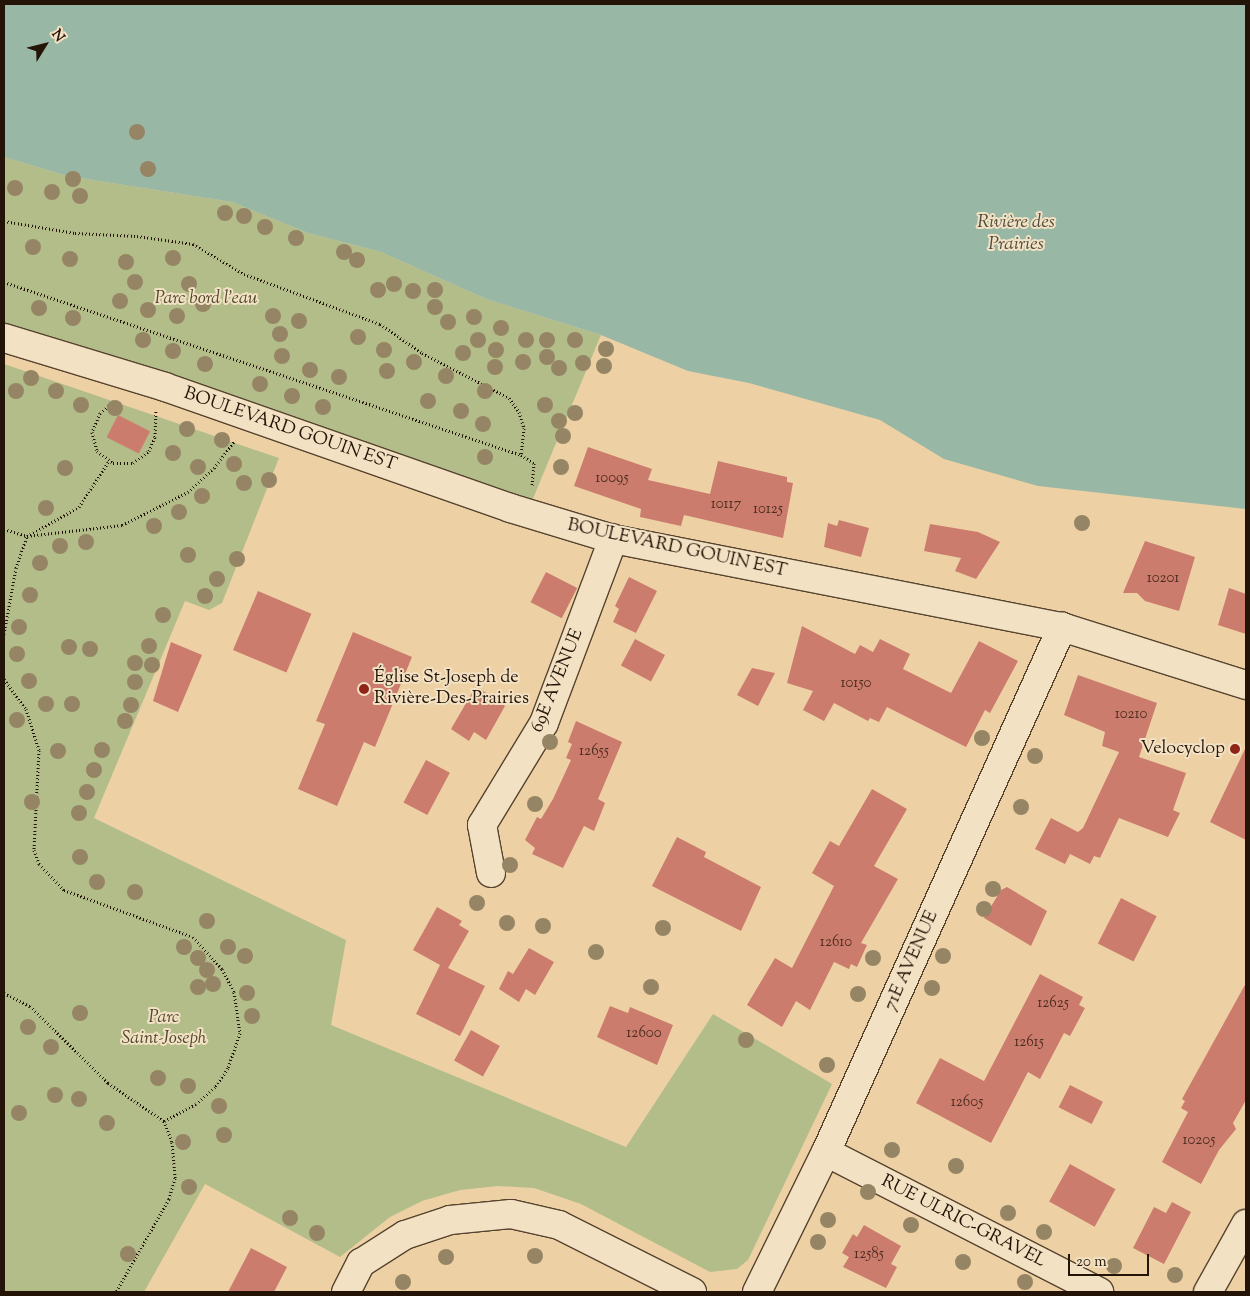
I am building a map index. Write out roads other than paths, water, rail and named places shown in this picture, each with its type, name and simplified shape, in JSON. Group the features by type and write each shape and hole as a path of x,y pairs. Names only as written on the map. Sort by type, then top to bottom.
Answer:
{"street":[{"name":"BOULEVARD GOUIN EST","path":"4,338 165,386 527,513 614,539 1062,627 1246,685"},
{"name":"69E AVENUE","path":"491,873 482,825 544,723 614,539"},
{"name":"71E AVENUE","path":"757,1292 826,1152 1062,627"},
{"name":"RUE ULRIC-GRAVEL","path":"826,1152 1099,1292"},
{"path":"346,1292 361,1263 405,1235 450,1220 511,1214 559,1225 692,1292"},
{"path":"1208,1292 1246,1224"}],"water":[{"name":"Rivière des Prairies","path":"4,4 1246,4 1246,509 1038,486 944,459 880,420 749,383 688,371 601,335 486,299 381,252 308,233 232,202 67,176 4,157"}],"place":[{"name":"Église St-Joseph de Rivière-Des-Prairies","path":"364,689"},
{"name":"Velocyclop","path":"1235,749"}],"park label":[{"name":"Parc bord l'eau","path":"206,299"},
{"name":"Parc Saint-Joseph","path":"164,1029"}]}
